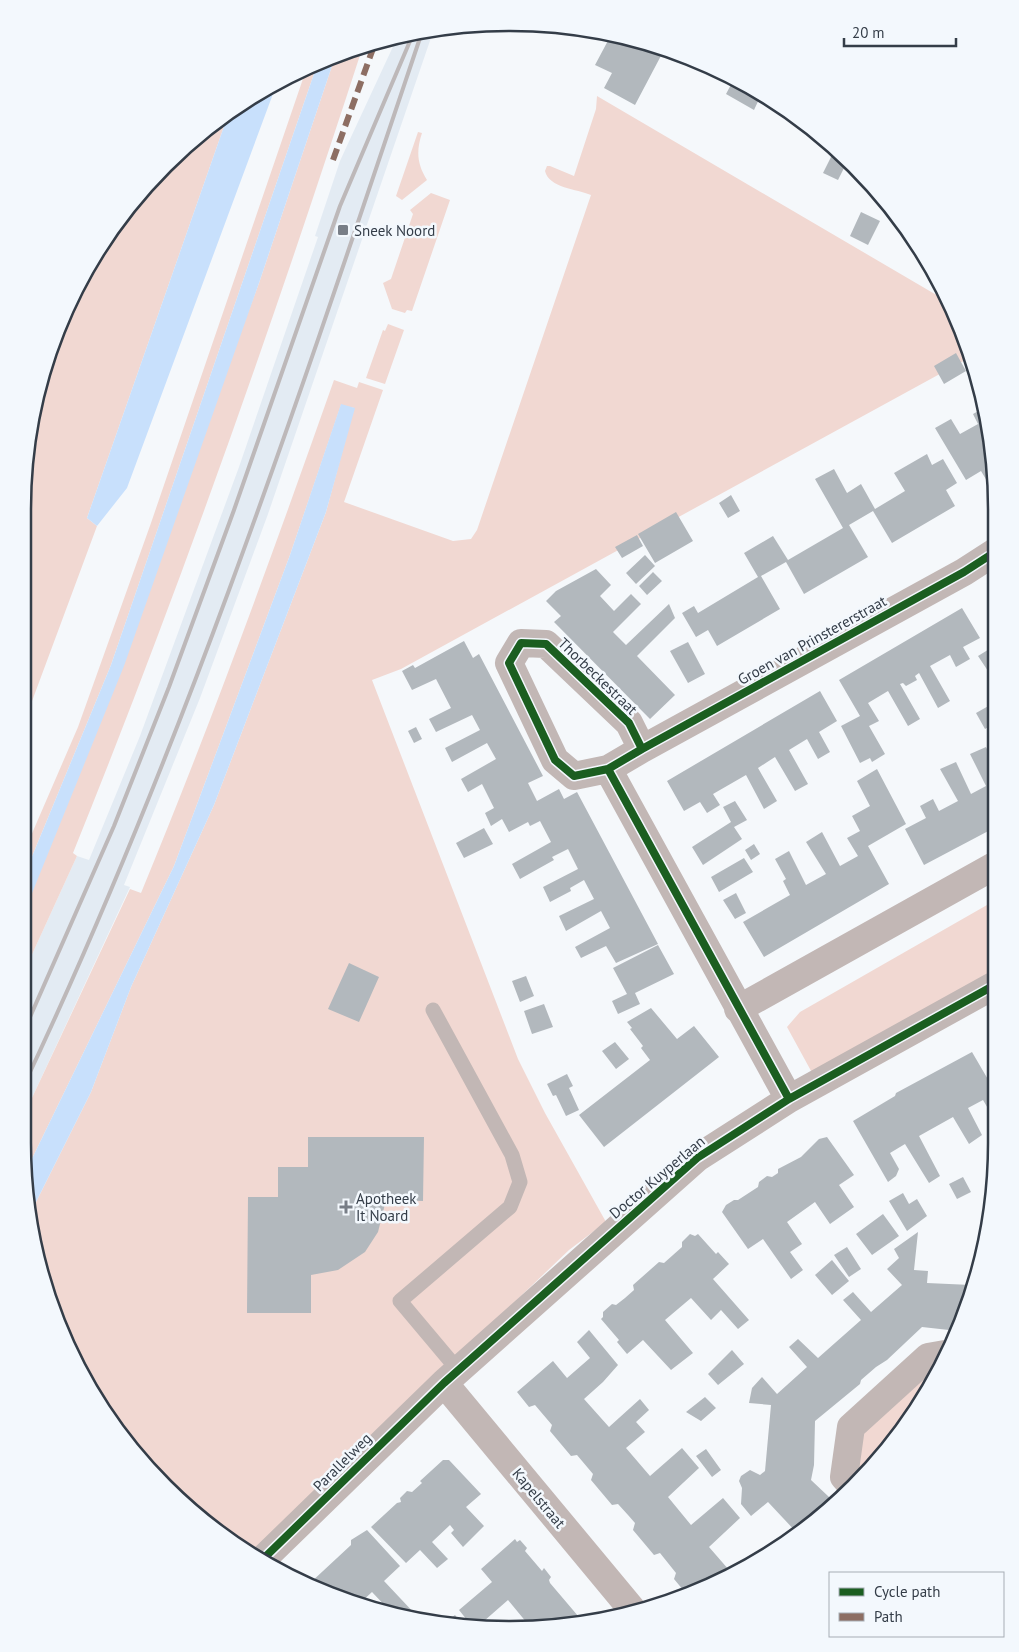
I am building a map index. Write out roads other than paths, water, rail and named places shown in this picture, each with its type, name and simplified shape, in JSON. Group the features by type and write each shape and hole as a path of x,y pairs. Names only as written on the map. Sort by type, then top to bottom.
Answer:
{"street":[{"name":"Groen van Prinstererstraat","path":"642,749 955,577 988,556"},
{"name":"Thorbeckestraat","path":"521,643 546,644 629,723 642,749 608,769 574,776 556,760 509,663 521,643"},
{"path":"608,769 789,1099"},
{"path":"738,1009 988,869"},
{"name":"Doctor Kuyperlaan","path":"451,1376 697,1158 789,1099 988,989"},
{"path":"848,1481 844,1477 851,1427 928,1357 937,1355"},
{"name":"Parallelweg","path":"267,1555 451,1376"},
{"name":"Kapelstraat","path":"451,1376 629,1605"}],"lane":[{"path":"434,1010 512,1156 520,1182 510,1207 400,1301 451,1376"}],"water":[{"path":"332,66 259,283 124,666 31,896 31,859 111,665 314,74"},
{"path":"273,93 127,488 97,526 87,518 224,126"},
{"path":"341,404 355,408 326,512 214,805 131,987 91,1092 35,1204 32,1160 174,866 290,555"}],"railway":[{"path":"31,1069 81,959 136,829 238,566 332,300 420,39"},
{"path":"31,1015 114,826 169,687 234,510 340,206 410,42"}],"place":[{"name":"Sneek Noord","path":"343,230"},
{"name":"Apotheek It Noard","path":"346,1207"}]}
